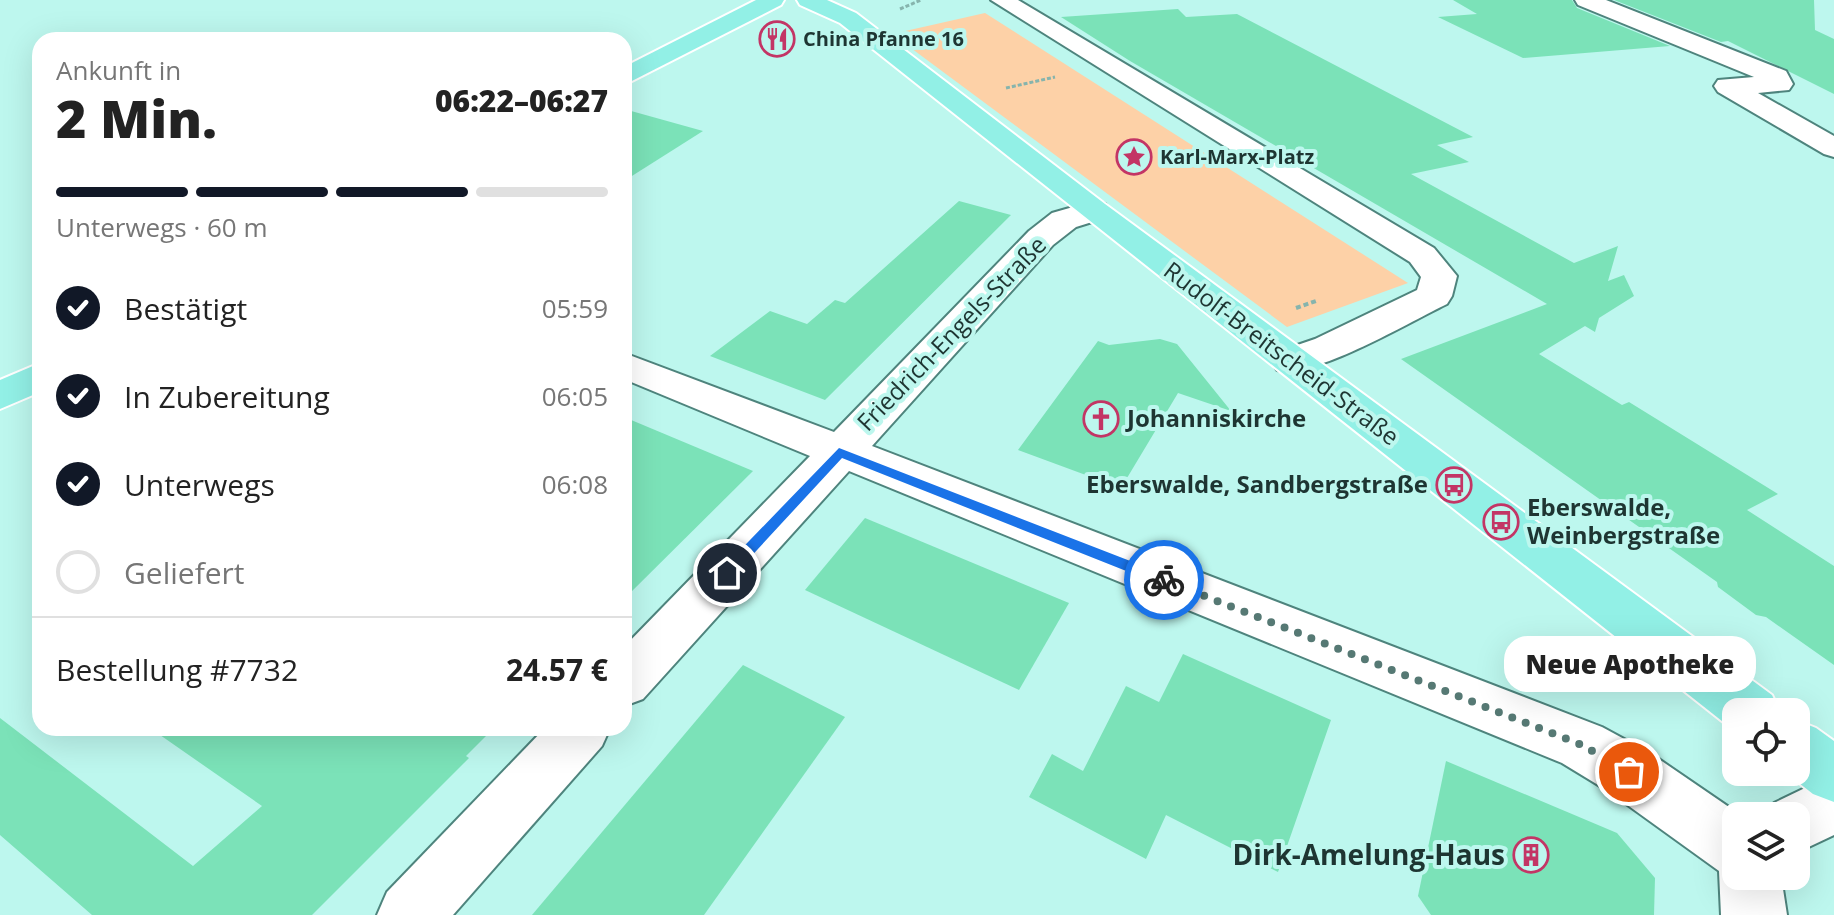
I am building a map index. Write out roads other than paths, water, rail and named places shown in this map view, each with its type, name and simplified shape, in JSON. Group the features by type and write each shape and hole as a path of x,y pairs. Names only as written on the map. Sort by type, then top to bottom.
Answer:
{"main road":[{"path":"632,73 773,0"},
{"name":"Rudolf-Breitscheid-Straße","path":"808,0 848,18 1094,211 1734,698"},
{"path":"0,396 32,380"},
{"path":"1810,757 1834,775"}],"street":[{"path":"1002,0 1422,255 1439,276 1434,296 1329,347 1291,361"},
{"path":"1586,0 1777,77 1780,84 1727,86 1834,148"},
{"name":"Friedrich-Engels-Straße","path":"632,674 1041,238 1064,220 1094,211"},
{"path":"632,368 1582,745 1629,772 1722,838"},
{"path":"410,915 575,736"},
{"path":"1810,816 1834,802"},
{"path":"1751,890 1754,915"}],"place":[{"name":"China Pfanne 16","path":"777,39"},
{"name":"Karl-Marx-Platz","path":"1134,157"},
{"name":"Johanniskirche","path":"1101,419"},
{"name":"Eberswalde, Sandbergstraße","path":"1454,485"},
{"name":"Eberswalde, Weinbergstraße","path":"1501,522"},
{"name":"Neue Apotheke","path":"1629,772"},
{"name":"Dirk-Amelung-Haus","path":"1531,855"}]}
